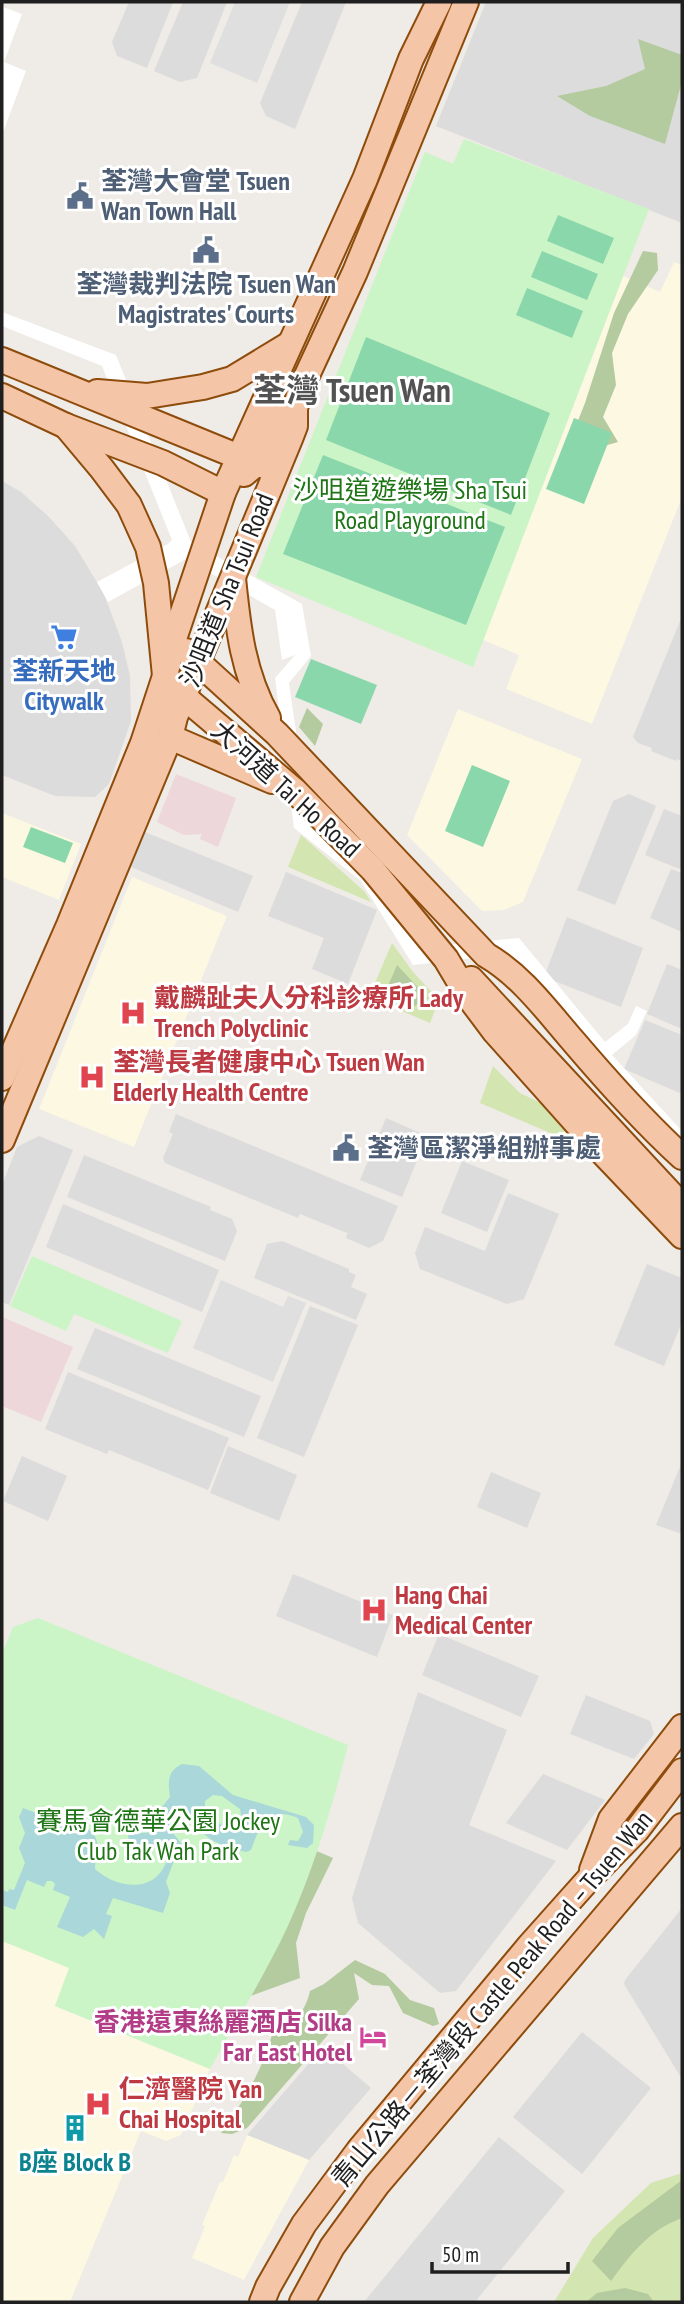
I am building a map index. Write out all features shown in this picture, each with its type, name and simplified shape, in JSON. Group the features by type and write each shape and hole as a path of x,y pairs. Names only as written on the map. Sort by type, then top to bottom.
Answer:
{"main road":[{"name":"沙咀道 Sha Tsui Road","path":"2,1140 170,737 183,696 233,574 257,464 288,345 365,179 411,60 439,2"},
{"name":"沙咀道 Sha Tsui Road","path":"2,1078 143,743 174,639 223,493 295,426 295,408 302,386 355,272 466,2"},
{"path":"72,390 147,396 204,387 232,379 288,345"},
{"path":"2,360 257,464"},
{"path":"2,397 66,426 163,463 223,493"},
{"path":"66,426 129,505 148,547 156,583 165,676"},
{"path":"233,574 242,654 256,697 277,734"},
{"name":"大河道 Tai Ho Road","path":"174,639 277,734 485,972"},
{"name":"大河道 Tai Ho Road","path":"165,676 183,696 295,791 373,870 446,959 468,996 495,1032 603,1153 682,1236"},
{"path":"170,737 295,791"},
{"name":"大河道 Tai Ho Road","path":"446,959 485,972 506,967 605,1078 682,1157"},
{"path":"485,972 518,1012 682,1185"},
{"path":"485,972 682,1206"},
{"path":"588,1880 611,1819 682,1727"},
{"name":"青山公路－荃灣段 Castle Peak Road – Tsuen Wan","path":"262,2302 304,2224 359,2150 530,1945 637,1830 682,1771"},
{"name":"青山公路－荃灣段 Castle Peak Road – Tsuen Wan","path":"302,2302 332,2247 377,2185 682,1826"}],"shaded area":[{"path":"129,2 173,2 147,68 117,56 112,42"},
{"path":"183,2 227,2 197,78 180,82 154,71"},
{"path":"235,2 290,2 257,83 210,63"},
{"path":"302,2 346,2 295,129 266,116 260,103"},
{"path":"486,2 682,2 682,223 436,126"},
{"path":"674,262 682,265 682,497 592,724 506,689 519,655 483,640 623,276 660,292"},
{"name":"荃新天地 Citywalk","path":"2,481 21,492 49,517 75,546 104,594 122,642 130,676 131,721 109,784 95,797 55,796 2,775"},
{"path":"682,616 682,761 676,761 651,751 652,748 638,743 633,737"},
{"path":"458,709 582,759 523,902 504,910 482,911 407,835"},
{"path":"176,774 236,798 218,847 200,839 202,834 184,835 157,822"},
{"path":"629,794 656,806 615,905 577,890 613,801"},
{"path":"664,809 682,816 682,870 645,855"},
{"path":"2,813 81,844 59,900 2,877"},
{"path":"145,832 253,876 238,912 131,867"},
{"path":"671,869 682,873 682,932 650,918"},
{"path":"286,872 377,910 348,984 312,969 324,938 268,916"},
{"name":"戴麟趾夫人分科診療所 Lady Trench Polyclinic","path":"132,877 227,916 134,1147 39,1109"},
{"path":"567,917 643,948 621,1007 544,977"},
{"path":"667,964 682,970 682,1029 647,1014"},
{"path":"645,1020 682,1035 682,1094 624,1069"},
{"path":"176,1114 209,1128 208,1131 210,1128 398,1206 383,1241 369,1248 346,1238 349,1228 347,1233 300,1214 298,1218 165,1163 163,1158 173,1134 169,1132"},
{"path":"386,1118 427,1136 402,1197 360,1180"},
{"path":"39,1136 73,1150 9,1305 2,1302 2,1185 17,1147"},
{"path":"84,1155 211,1207 210,1210 232,1219 237,1231 225,1261 67,1197"},
{"path":"462,1161 509,1180 487,1232 441,1213"},
{"path":"508,1193 559,1214 524,1299 507,1304 420,1269 415,1253 425,1227 485,1251"},
{"path":"63,1204 219,1270 202,1312 46,1247"},
{"path":"282,1241 349,1269 349,1272 356,1275 351,1287 367,1294 356,1320 254,1278 267,1244"},
{"path":"647,1264 682,1278 682,1322 664,1366 614,1345"},
{"path":"221,1280 283,1307 288,1296 306,1303 273,1382 193,1348"},
{"path":"310,1306 358,1325 304,1457 257,1438"},
{"path":"2,1317 73,1347 41,1422 2,1406"},
{"path":"95,1328 261,1396 244,1437 77,1369"},
{"path":"68,1372 229,1438 208,1490 109,1450 107,1454 45,1429"},
{"path":"228,1446 297,1475 279,1521 210,1493"},
{"path":"22,1456 67,1476 48,1521 3,1501"},
{"path":"682,1462 682,1534 656,1525"},
{"path":"491,1472 541,1493 527,1528 477,1507"},
{"path":"293,1574 393,1615 377,1657 276,1616"},
{"path":"439,1634 539,1676 521,1717 422,1675"},
{"path":"418,1692 507,1730 469,1825 556,1861 456,1991 440,1993 358,1923 352,1898"},
{"path":"586,1695 650,1721 654,1734 634,1759 570,1734"},
{"path":"543,1774 605,1800 567,1850 506,1823"},
{"path":"682,1908 682,2079 624,1984"},
{"name":"仁濟醫院 Yan Chai Hospital","path":"2,1941 70,1968 55,2006 210,2069 181,2135 166,2141 141,2131 70,2302 2,2302"},
{"path":"582,2032 651,2088 582,2174 513,2117"},
{"path":"323,2047 371,2088 309,2160 247,2135"},
{"name":"仁濟醫院 Yan Chai Hospital","path":"247,2135 309,2160 244,2280 192,2258 220,2182 223,2182 234,2155 238,2157"},
{"path":"499,2137 565,2191 475,2302 364,2302"}],"green space":[{"path":"638,39 682,55 682,81 665,144 590,116 557,96 606,86 645,69"},
{"name":"沙咀道遊樂場 Sha Tsui Road Playground","path":"464,139 649,209 473,667 256,577 425,152 453,164"},
{"path":"558,215 614,238 603,264 547,241"},
{"path":"542,251 598,274 587,300 531,277"},
{"path":"643,251 657,253 658,270 628,314 612,353 616,385 603,417 618,442 590,450 556,476 585,403 614,313"},
{"path":"527,288 583,311 572,338 516,315"},
{"path":"366,337 550,413 511,515 326,440"},
{"path":"574,418 612,433 584,504 546,489"},
{"path":"323,455 505,527 466,625 283,554"},
{"path":"311,659 377,685 361,724 295,697"},
{"path":"307,708 323,724 315,746 299,727"},
{"path":"472,765 510,781 483,847 445,831"},
{"path":"31,827 73,843 65,863 23,847"},
{"path":"301,835 365,892 371,902 288,867"},
{"path":"392,943 413,972 439,1000 430,1023 369,997"},
{"path":"397,965 428,998 413,1007 385,993"},
{"path":"493,1066 520,1093 549,1107 571,1126 574,1143 480,1103"},
{"path":"32,1256 182,1321 168,1353 74,1314 66,1331 10,1306"},
{"name":"賽馬會德華公園 Jockey Club Tak Wah Park","path":"38,1618 348,1745 322,1838 297,1906 269,1964 210,2069 55,2006 69,1968 2,1941 2,1654 13,1627"},
{"path":"293,1841 333,1858 306,1913 296,1943 300,1978 237,2001"},
{"path":"355,1960 385,1974 410,2000 434,2008 439,2024 433,2026 403,2013 389,1986 372,1985 354,1973 359,1999 247,2128 232,2134 221,2133 253,2083 274,2028 298,2015 305,2006 310,1991 324,1984"},
{"path":"682,2173 682,2302 554,2302 593,2238 651,2183"},
{"path":"682,2180 682,2218 650,2236 611,2281 592,2261 618,2228"},
{"path":"625,2288 648,2294 654,2302 586,2302 597,2293"}],"water":[{"path":"182,1764 199,1766 233,1795 306,1817 314,1825 313,1843 307,1848 288,1845 290,1840 298,1841 303,1832 298,1818 288,1815 280,1814 267,1820 251,1850 246,1852 213,1841 192,1820 181,1820 174,1825 173,1833 186,1849 185,1853 175,1858 166,1882 170,1893 163,1913 113,1898 106,1914 112,1916 104,1939 94,1929 83,1937 57,1927 70,1897 53,1890 55,1884 52,1881 47,1881 44,1887 27,1880 15,1910 2,1905 2,1890 14,1890 25,1863 19,1848 25,1833 19,1817 23,1808 92,1832 97,1841 95,1869 105,1876 138,1885 156,1877 168,1856 153,1845 143,1847 136,1854 130,1849 128,1835 154,1830 158,1812 170,1797 170,1778","holes":["213,1795 222,1796 240,1809 241,1815 236,1826 225,1827 205,1814 205,1801"]}],"pier":[{"path":"3,7 22,14 4,62 26,71 2,135"},
{"path":"2,312 116,355 191,542 302,604 311,656 289,683 309,822 373,875 423,947 519,938 605,1042 628,1024 636,1006 647,1011 636,1035 612,1055 682,1131 682,1151 510,954 413,965 361,881 294,828 275,678 295,655 282,660 275,610 186,559 108,602 97,582 172,540 102,366 2,326"}],"place":[{"name":"荃灣大會堂 Tsuen Wan Town Hall","path":"80,196"},
{"name":"荃灣裁判法院 Tsuen Wan Magistrates' Courts","path":"206,250"},
{"name":"荃新天地 Citywalk","path":"64,637"},
{"name":"戴麟趾夫人分科診療所 Lady Trench Polyclinic","path":"133,1013"},
{"name":"荃灣長者健康中心 Tsuen Wan Elderly Health Centre","path":"92,1077"},
{"name":"荃灣區潔淨組辦事處","path":"346,1148"},
{"name":"Hang Chai Medical Center","path":"374,1610"},
{"name":"香港遠東絲麗酒店 Silka Far East Hotel","path":"373,2037"},
{"name":"仁濟醫院 Yan Chai Hospital","path":"98,2104"},
{"name":"B座 Block B","path":"75,2128"}],"district":[{"name":"荃灣 Tsuen Wan","path":"352,390"}]}
